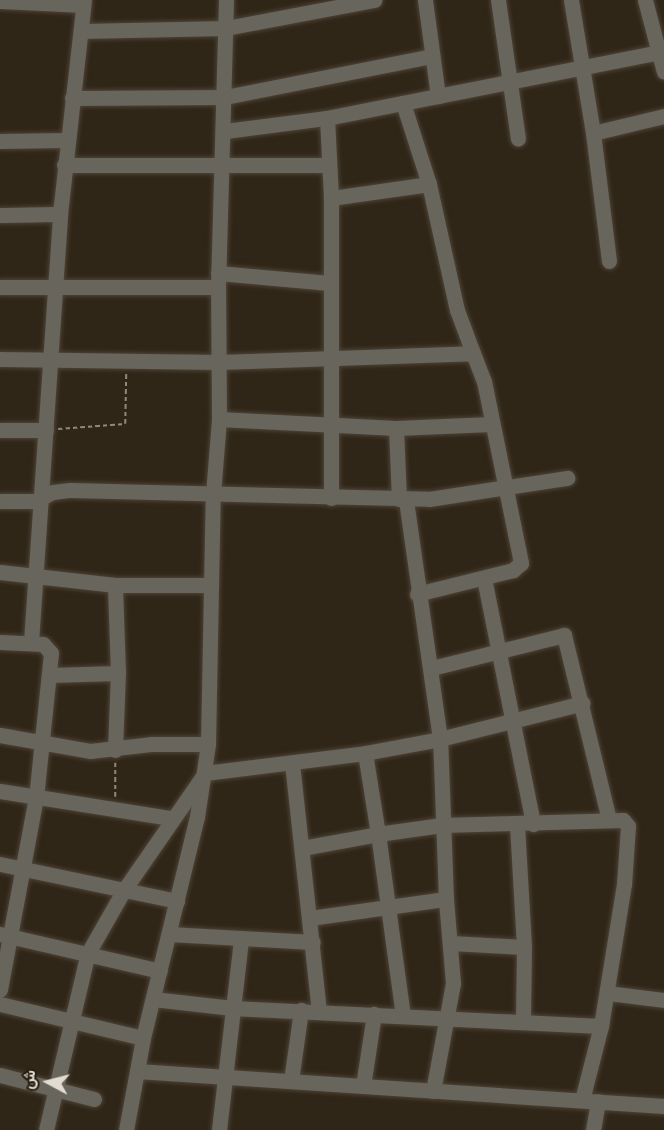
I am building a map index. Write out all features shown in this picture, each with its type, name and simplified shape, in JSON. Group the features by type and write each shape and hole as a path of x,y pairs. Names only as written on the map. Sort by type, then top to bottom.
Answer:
{"street":[{"path":"126,1130 143,1038 177,901 205,773 208,744 213,494 219,419 218,280 225,131 226,0"},
{"path":"81,31 226,28 374,0"},
{"path":"425,0 438,96"},
{"path":"498,0 518,139"},
{"path":"571,0 580,70 593,133 609,261"},
{"path":"645,0 662,52 664,72"},
{"path":"0,1 83,2 66,140 54,288 38,574 31,642"},
{"path":"225,131 327,118 511,81 580,70 662,52"},
{"path":"72,98 225,97 432,56"},
{"path":"403,103 429,184 457,310 474,353 492,424 521,563 513,570 417,594"},
{"path":"593,133 664,116"},
{"path":"327,118 331,198 331,498"},
{"path":"0,141 66,140"},
{"path":"64,165 329,165"},
{"path":"331,198 429,184"},
{"path":"0,215 60,214"},
{"path":"0,287 54,288 218,280 330,283"},
{"path":"0,358 220,362 330,360 474,353"},
{"path":"219,419 396,428 492,424"},
{"path":"396,428 403,500 417,594 432,668 440,740 441,825 453,983 433,1091"},
{"path":"0,430 46,430"},
{"path":"0,501 42,498 70,490 403,500 504,490 567,478"},
{"path":"0,572 38,574 115,585 210,585"},
{"path":"484,578 533,824"},
{"path":"115,585 118,673 115,750"},
{"path":"432,668 564,635 583,703 609,820"},
{"path":"0,642 31,642 50,649 36,797 23,869 5,935 0,990"},
{"path":"49,675 118,673"},
{"path":"46,1130 69,1021 88,953 124,890 171,818 205,773 365,753 440,740 583,703"},
{"path":"0,735 79,750 115,750 135,745 208,744"},
{"path":"365,753 403,1016"},
{"path":"292,763 319,1011"},
{"path":"0,791 171,818"},
{"path":"302,848 441,825 626,821 628,826 608,993 582,1100"},
{"path":"517,825 524,947 523,1020"},
{"path":"0,864 177,901"},
{"path":"310,918 446,900"},
{"path":"169,934 313,942"},
{"path":"5,935 160,971"},
{"path":"219,1130 241,939"},
{"path":"451,943 524,947"},
{"path":"608,993 664,1000"},
{"path":"153,999 232,1008 523,1020 601,1026"},
{"path":"0,1004 143,1038"},
{"path":"291,1081 301,1010"},
{"path":"363,1086 374,1014"},
{"path":"137,1071 664,1106"},
{"path":"0,1076 94,1099"},
{"path":"593,1130 598,1101"}],"path":[{"path":"46,430 125,424 126,361"},
{"path":"115,750 115,810"}]}
